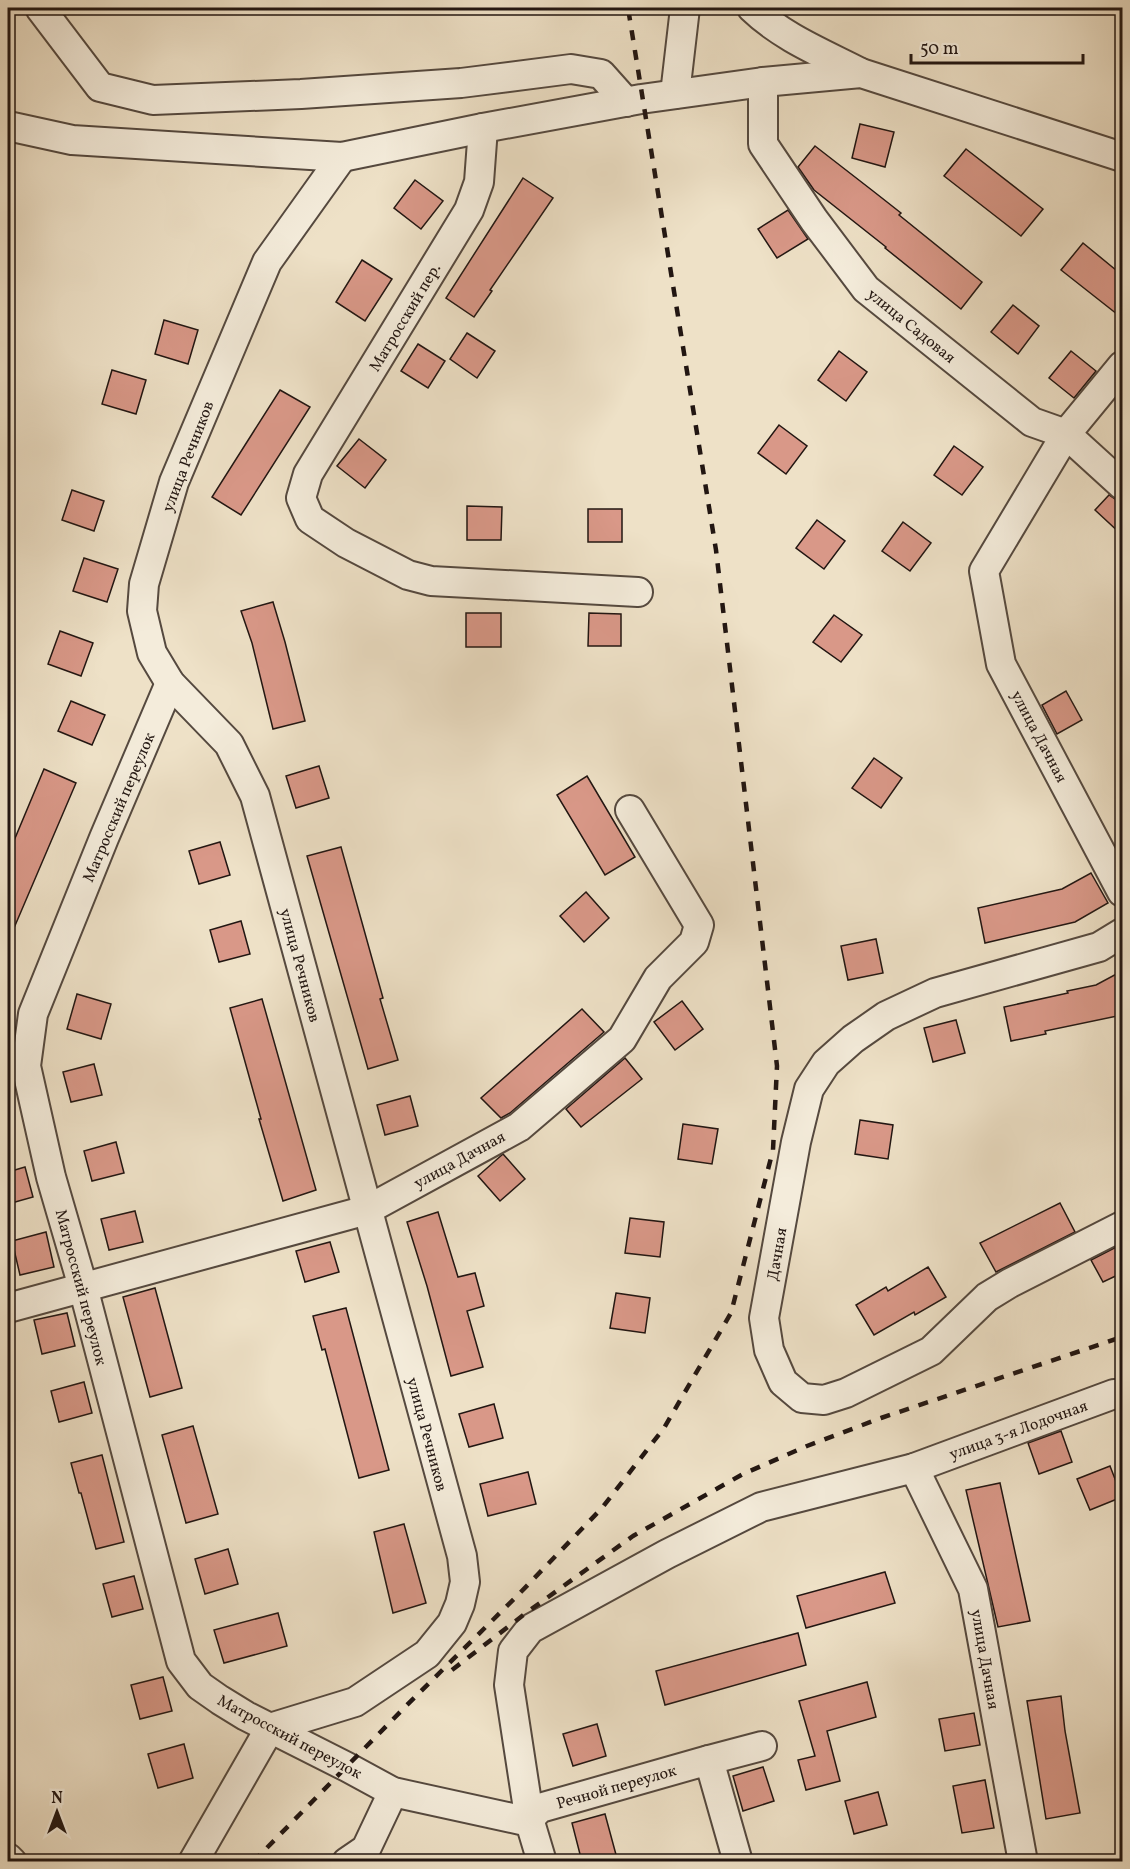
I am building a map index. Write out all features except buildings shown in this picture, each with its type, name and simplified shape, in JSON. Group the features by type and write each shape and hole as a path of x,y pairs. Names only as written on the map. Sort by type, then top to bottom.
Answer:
{"street":[{"path":"40,8 100,87 153,100 301,94 461,83 571,69 602,74 626,102"},
{"path":"675,94 685,8"},
{"path":"752,8 790,37 861,74 1122,157"},
{"path":"8,126 72,141 342,157 483,128 675,94 763,81 861,74"},
{"name":"улица Садовая","path":"763,81 763,144 814,220 866,289 1032,422 1066,434 1122,485"},
{"name":"Матросский пер.","path":"483,128 479,182 469,210 308,474 301,498 310,519 346,543 408,575 431,581 638,592"},
{"name":"улица Речников","path":"270,1728 355,1702 427,1654 452,1623 460,1604 465,1582 462,1556 255,796 229,744 170,683 152,652 142,611 144,584 174,482 267,262 342,157"},
{"path":"1066,434 1122,366"},
{"name":"улица Дачная","path":"1066,434 984,571 1001,664 1122,892"},
{"name":"Матросский переулок","path":"170,683 33,1014 26,1066 51,1177 83,1287 182,1661 200,1686 246,1716 393,1792"},
{"name":"улица Дачная","path":"8,1308 367,1210 519,1127 622,1039 658,978 694,942 699,925 630,810"},
{"name":"Дачная","path":"1122,933 1099,947 935,993 886,1016 853,1039 826,1064 809,1089 796,1142 764,1318 770,1350 783,1382 801,1398 824,1400 846,1393 931,1351 987,1297 1010,1283 1122,1226"},
{"name":"улица 3-я Лодочная","path":"530,1822 509,1685 513,1651 530,1629 667,1554 761,1507 914,1468 1114,1394 1122,1394"},
{"name":"улица Дачная","path":"914,1468 974,1589 1023,1862"},
{"path":"193,1862 270,1728"},
{"name":"Речной переулок","path":"530,1822 540,1808 762,1746"},
{"path":"709,1760 738,1862"},
{"path":"348,1862 366,1849 393,1792 530,1822 542,1862"},
{"path":"8,1858 12,1862"}],"railway":[{"path":"253,1862 602,1508 664,1428 731,1313 773,1150 777,1066 716,550 628,8"},
{"path":"452,1670 633,1536 743,1474 807,1446 881,1418 1122,1337"}]}
